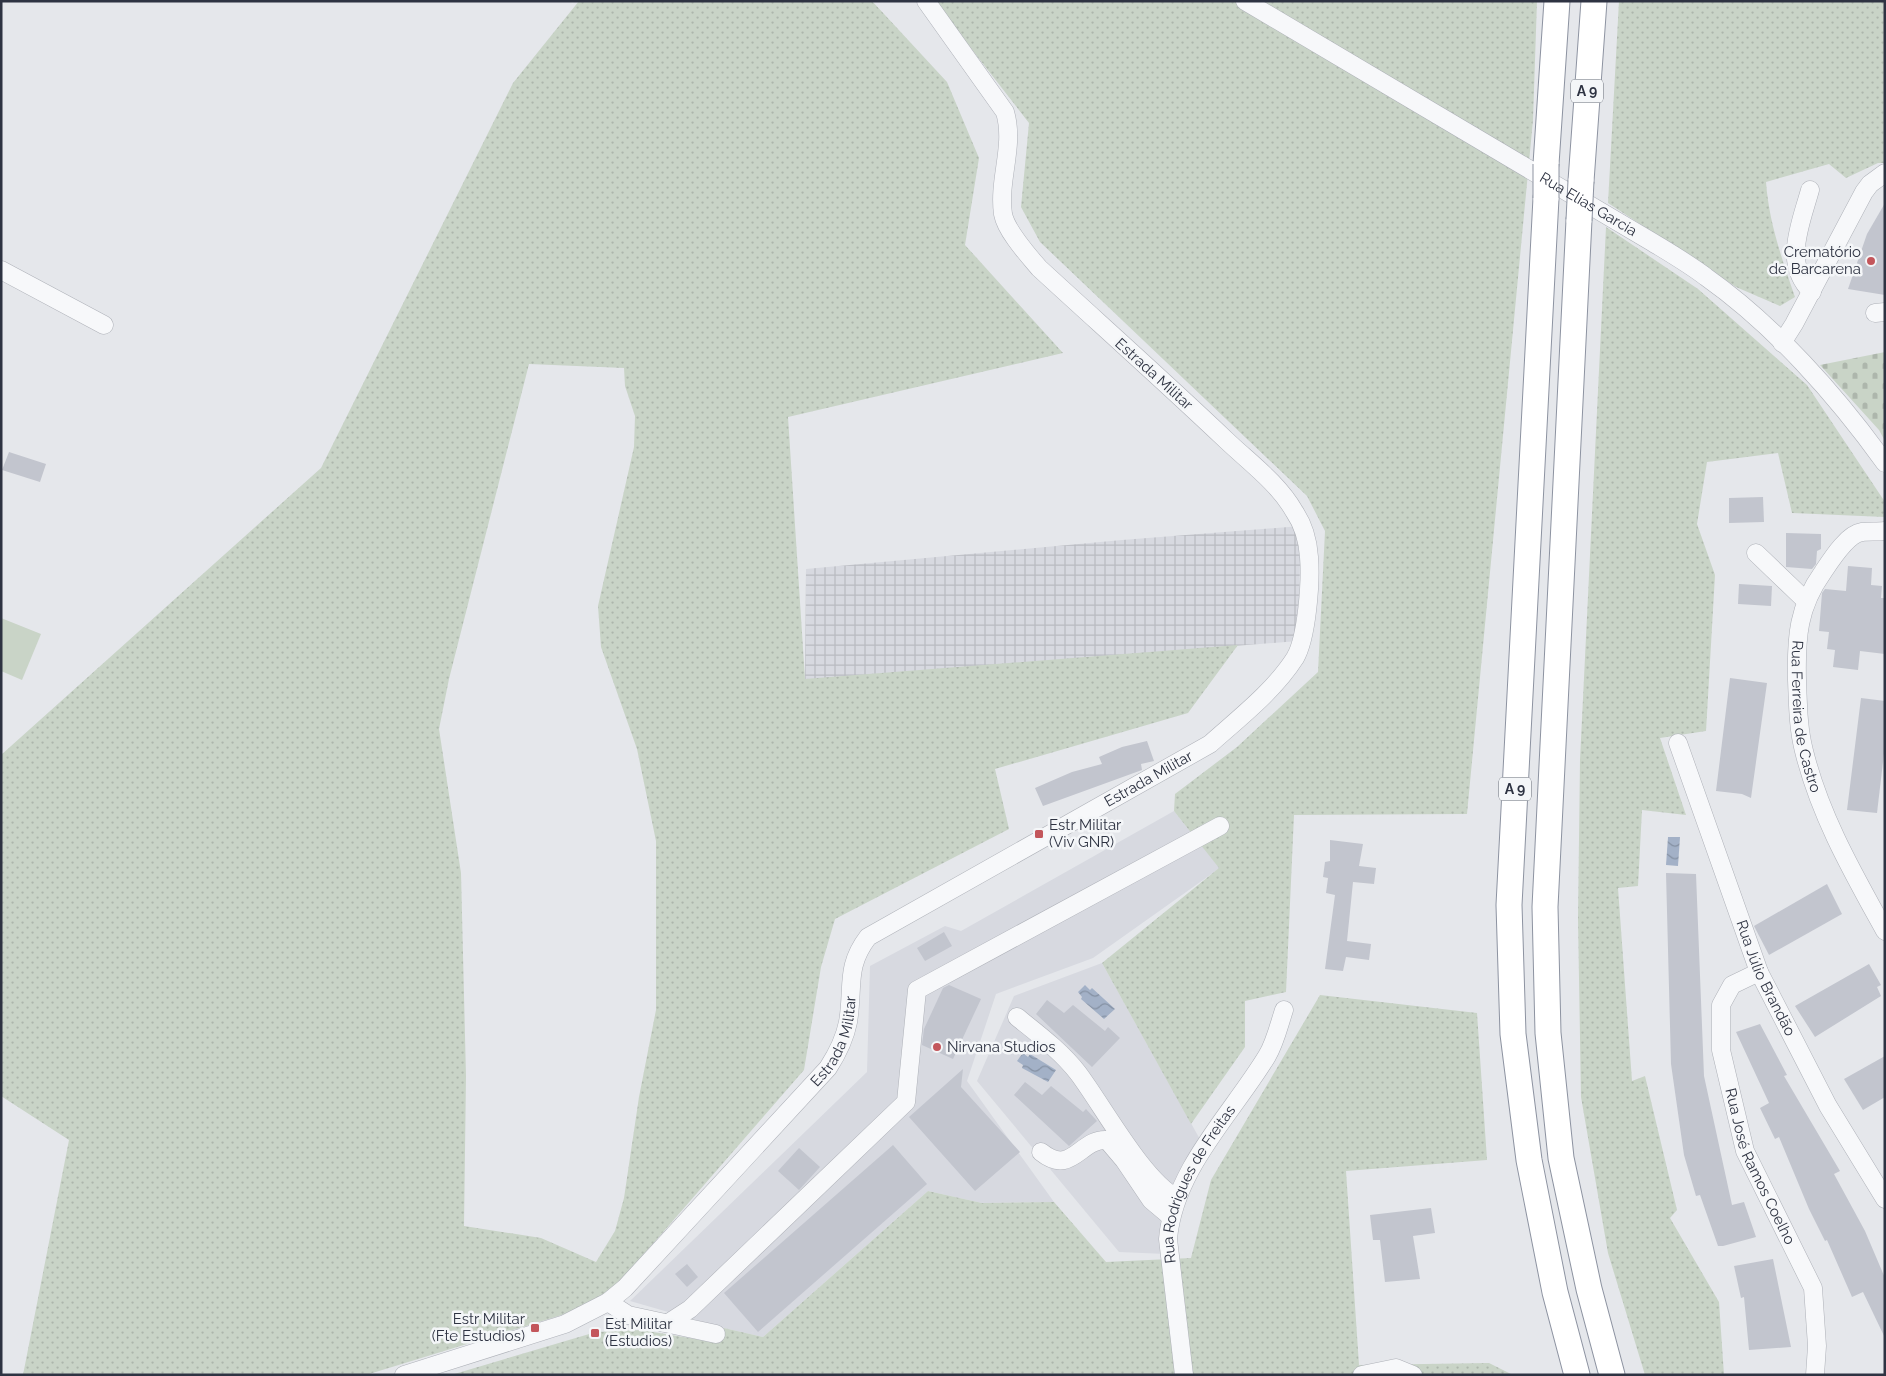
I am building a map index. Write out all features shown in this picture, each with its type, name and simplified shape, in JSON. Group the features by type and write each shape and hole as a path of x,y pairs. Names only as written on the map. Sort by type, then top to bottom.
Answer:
{"highway":[{"name":"A 9","path":"1557,1 1546,164 1546,198 1509,915 1513,1034 1529,1160 1555,1292 1577,1375"},
{"name":"A 9","path":"1594,1 1581,181 1545,907 1548,1033 1561,1158 1589,1289 1612,1375"}],"street":[{"name":"Estrada Militar","path":"404,1375 565,1324 608,1302 625,1288 828,1068 839,1049 848,1023 851,969 857,951 868,937 1210,744 1249,709 1283,672 1295,657 1304,637 1309,558 1304,533 1295,511 1281,493 1208,422 1039,268 1018,242 1003,216 1003,186 1010,128 1005,112 926,1"},
{"name":"Rua Elias Garcia","path":"1245,1 1652,242 1707,277 1782,342 1860,428 1885,463"},
{"path":"1782,342 1812,292 1864,192 1870,184 1885,173"},
{"path":"1810,190 1795,249 1796,262 1804,285 1812,292"},
{"path":"1,270 104,325"},
{"name":"Rua Ferreira de Castro","path":"1885,532 1860,532 1837,550 1805,600 1796,653 1799,718 1804,750 1818,798 1836,842 1885,931"},
{"path":"1756,553 1805,600"},
{"name":"Rua Júlio Brandão","path":"1678,743 1759,972 1828,1106 1885,1199"},
{"path":"670,1322 690,1309 906,1102 917,990 1220,826"},
{"name":"Rua José Ramos Coelho","path":"1759,972 1732,985 1721,1005 1721,1050 1745,1151 1813,1288 1817,1346 1815,1375"},
{"name":"Rua Rodrigues de Freitas","path":"1184,1375 1168,1239 1170,1216 1187,1175 1268,1054 1284,1010"},
{"path":"1017,1016 1056,1048 1069,1062 1136,1156 1162,1188 1177,1198"},
{"path":"1041,1152 1054,1160 1063,1162 1098,1142 1107,1140 1124,1160 1151,1200 1170,1216"},
{"path":"608,1302 628,1315 670,1322 716,1334"},
{"path":"1362,1375 1396,1368 1413,1375"}],"shaded area":[{"path":"1301,526 1298,641 805,680 806,569 1122,540"},
{"name":"Nirvana Studios","path":"1174,811 1220,868 1093,958 996,994 967,1081 1054,1202 982,1203 928,1191 763,1337 724,1328 630,1301 867,1072 870,966 945,926 961,931"},
{"path":"1102,963 1202,1143 1166,1254 1119,1252 977,1081 1014,996"}],"green space":[{"path":"579,1 872,1 947,82 979,158 965,245 1063,353 788,417 805,679 1238,645 1188,713 995,769 1009,829 835,919 821,967 804,1070 631,1269 603,1295 565,1314 366,1375 23,1375 69,1140 1,1096 1,755 321,468 513,83","holes":["529,364 624,368 625,386 635,416 634,447 598,606 601,647 637,749 656,841 656,1010 639,1097 624,1198 615,1231 596,1262 541,1238 464,1226 466,1076 461,873 439,729 449,679"]},
{"path":"934,1 1537,1 1533,120 1467,814 1294,815 1286,992 1245,1001 1245,1047 1191,1124 1102,963 1219,868 1174,811 1175,794 1237,747 1318,672 1325,531 1307,496 1040,242 1021,207 1029,123"},
{"path":"1619,1 1885,1 1885,163 1878,163 1846,178 1829,164 1766,182 1773,226 1795,297 1780,306 1736,287 1608,203"},
{"path":"1606,227 1698,289 1807,385 1885,502 1885,517 1792,513 1778,453 1707,462 1697,524 1715,575 1706,731 1660,738 1686,815 1642,810 1638,886 1618,888 1632,1081 1645,1076 1677,1210 1670,1218 1719,1302 1724,1375 1645,1375 1608,1253 1581,1097 1578,919 1580,760"},
{"path":"1885,352 1885,441 1879,430 1820,365"},
{"path":"1,618 41,634 22,680 1,671"},
{"path":"1320,995 1477,1013 1487,1160 1346,1171 1359,1365 1489,1363 1513,1375 451,1375 596,1332 641,1330 720,1343 724,1328 763,1337 928,1191 982,1203 1054,1202 1106,1262 1191,1258 1211,1180"}],"water":[{"path":"1668,837 1680,837 1678,866 1666,865"},
{"path":"1085,985 1090,990 1092,988 1115,1009 1104,1019 1081,999 1082,997 1078,992"},
{"path":"1023,1053 1028,1057 1030,1054 1056,1070 1048,1082 1022,1068 1023,1065 1017,1061"}],"building":[{"name":"Crematório de Barcarena","path":"1885,203 1885,295 1848,289 1867,234"},
{"path":"9,452 46,464 40,482 2,470"},
{"path":"1763,497 1764,522 1729,523 1729,498"},
{"path":"1786,533 1821,534 1821,549 1817,551 1816,564 1812,569 1786,567"},
{"path":"1848,566 1872,568 1871,585 1882,586 1881,598 1885,598 1885,654 1860,651 1858,670 1833,667 1835,650 1827,649 1829,632 1819,631 1822,593 1825,589 1846,591"},
{"path":"1739,584 1772,586 1771,606 1738,604"},
{"path":"1730,678 1767,683 1751,798 1742,794 1716,791"},
{"path":"1861,698 1885,701 1885,745 1877,813 1847,810"},
{"path":"1147,741 1154,761 1141,764 1142,770 1043,806 1035,788 1072,772 1102,764 1099,757 1122,747"},
{"path":"1330,840 1363,844 1359,866 1376,868 1374,884 1353,882 1347,941 1371,944 1369,960 1346,957 1343,971 1325,969 1335,895 1326,893 1328,878 1323,877 1325,862 1330,861"},
{"path":"1666,873 1696,874 1704,1076 1732,1205 1744,1202 1756,1237 1723,1246 1718,1246 1700,1195 1696,1196 1684,1155 1671,1064"},
{"path":"1827,884 1842,914 1769,955 1754,926"},
{"path":"944,932 952,946 925,961 917,948"},
{"path":"1869,964 1881,985 1877,987 1881,996 1815,1037 1795,1006"},
{"path":"949,985 981,999 953,1059 922,1045 924,1029 943,988"},
{"path":"1047,1000 1064,1013 1073,1005 1105,1031 1108,1027 1120,1038 1092,1067 1036,1014"},
{"path":"1760,1024 1787,1075 1784,1076 1840,1171 1834,1174 1865,1231 1885,1278 1885,1338 1863,1292 1852,1297 1827,1240 1825,1241 1809,1209 1779,1137 1775,1139 1760,1108 1769,1103 1736,1032"},
{"path":"1885,1056 1885,1097 1863,1110 1844,1079"},
{"path":"963,1069 961,1087 1020,1152 975,1191 909,1117"},
{"path":"1025,1082 1042,1095 1051,1086 1083,1112 1086,1109 1097,1121 1069,1146 1014,1095"},
{"path":"893,1145 927,1184 758,1332 724,1293"},
{"path":"799,1148 820,1167 799,1190 778,1171"},
{"path":"1431,1208 1435,1233 1413,1236 1420,1279 1385,1282 1380,1240 1373,1240 1370,1215"},
{"path":"1773,1259 1791,1347 1749,1350 1744,1297 1741,1298 1734,1266"},
{"path":"687,1264 698,1277 687,1287 675,1274"}],"place":[{"name":"Crematório de Barcarena","path":"1871,261"},
{"name":"Estr Militar (Viv GNR)","path":"1039,834"},
{"name":"Nirvana Studios","path":"937,1047"},
{"name":"Estr Militar (Fte Estudios)","path":"535,1328"},
{"name":"Est Militar (Estudios)","path":"595,1333"}]}
